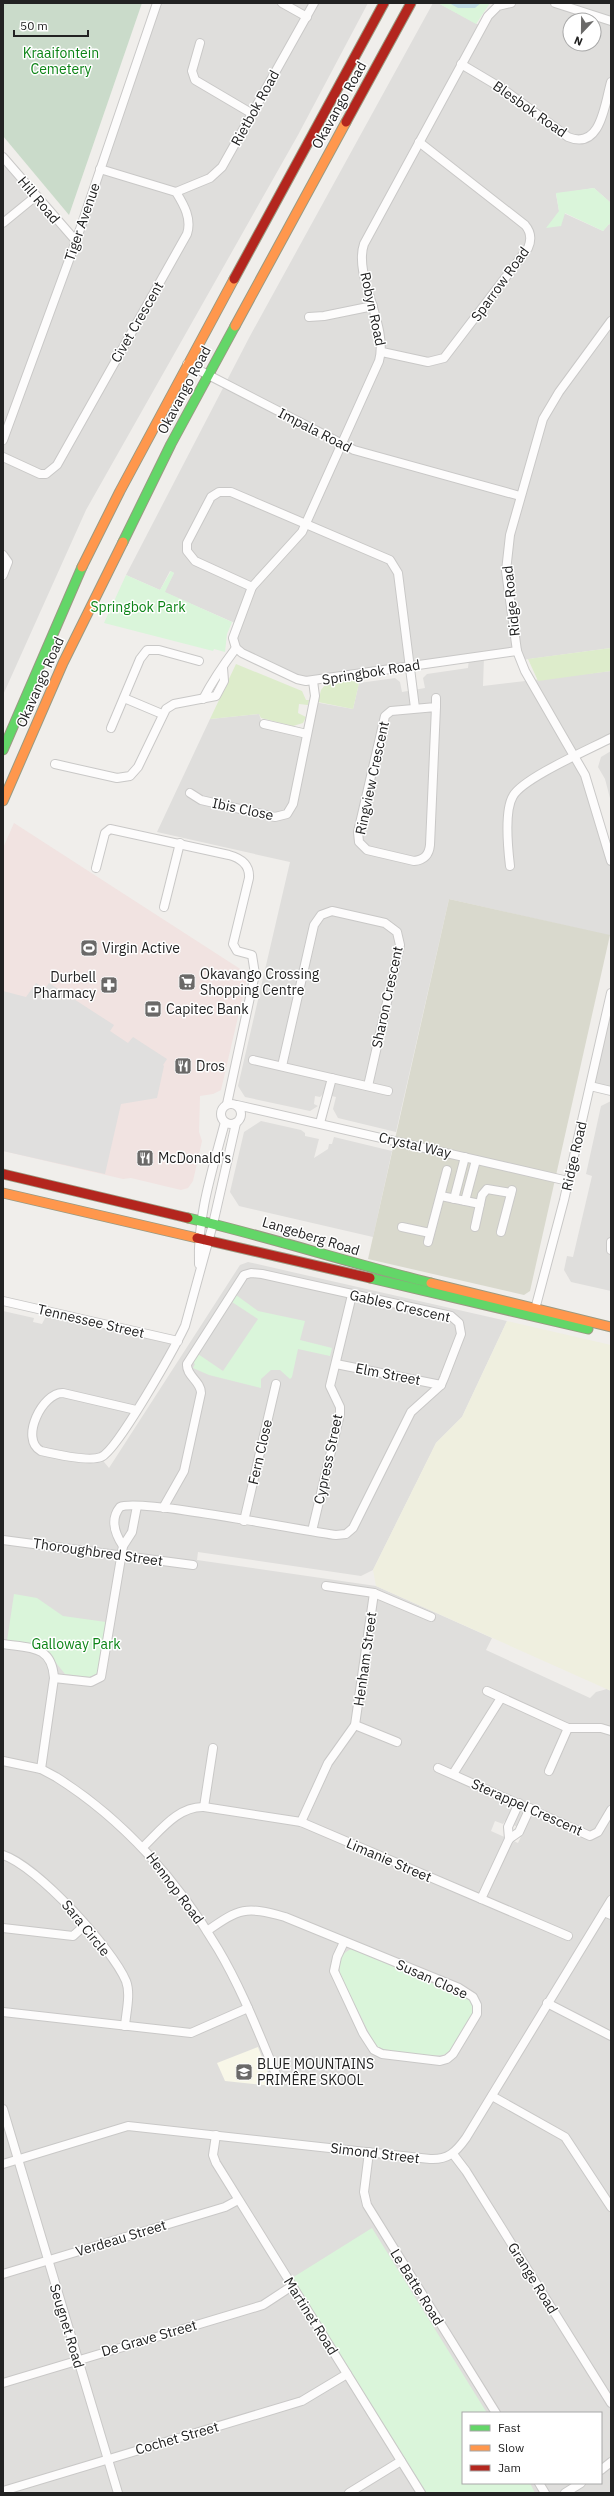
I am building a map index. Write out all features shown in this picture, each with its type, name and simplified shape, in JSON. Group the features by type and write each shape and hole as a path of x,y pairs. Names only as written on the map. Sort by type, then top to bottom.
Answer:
{"main road":[{"name":"Okavango Road","path":"3,750 88,554 187,364 384,3"},
{"name":"Okavango Road","path":"3,801 63,663 171,444 411,3"},
{"name":"Langeberg Road","path":"3,1174 284,1240 370,1268 611,1335"},
{"name":"Langeberg Road","path":"3,1193 203,1241 534,1313 611,1327"}],"street":[{"name":"Tiger Avenue","path":"3,440 76,241 157,3"},
{"path":"282,3 307,17"},
{"name":"Rietbok Road","path":"176,192 217,172 226,160 250,113 314,3"},
{"name":"Robyn Road","path":"235,646 233,635 252,587 302,532 342,445 382,352 362,259 362,249 490,12 498,6 510,3"},
{"path":"556,3 611,21"},
{"path":"200,43 192,71 195,80 203,87 250,113"},
{"name":"Blesbok Road","path":"461,64 504,89 573,139 583,139 595,134 607,113 611,82"},
{"name":"Sparrow Road","path":"382,352 428,362 444,358 523,254 530,241 530,232 525,225 419,142"},
{"name":"Hill Road","path":"3,157 76,241"},
{"path":"100,169 176,192"},
{"name":"Civet Crescent","path":"3,457 40,474 46,474 57,465 187,234 189,223 188,216 176,192"},
{"path":"3,223 36,196"},
{"path":"309,316 324,316 373,306"},
{"name":"Ridge Road","path":"611,321 548,409 538,430 508,545 506,571 517,651 526,672 576,758 592,793 611,861"},
{"name":"Impala Road","path":"187,364 342,445 520,496"},
{"path":"252,587 195,561 188,554 187,543 212,497 218,492 227,491 387,557 394,565 398,573 416,708"},
{"path":"3,555 8,562 3,575"},
{"path":"55,764 117,778 130,776 138,767 162,714 174,704 203,699 216,674 223,668 235,646"},
{"name":"Springbok Road","path":"235,646 297,679 313,681 411,665 517,651"},
{"path":"111,728 140,659 147,650 160,650 199,661"},
{"name":"Ibis Close","path":"190,793 201,800 275,817 284,816 293,804 315,696 313,681"},
{"path":"124,698 162,714"},
{"name":"Ringview Crescent","path":"436,698 436,707 430,849 425,858 414,861 367,850 360,845 357,836 384,716 391,711 436,707"},
{"path":"264,724 307,734"},
{"path":"510,866 508,846 510,807 514,794 524,785 567,760 576,758 611,738"},
{"path":"96,868 105,833 110,829 180,843 238,858 248,870 249,878 233,944 237,952 252,955 256,974 230,1090 233,1104 241,1115 236,1123 213,1224 203,1241"},
{"path":"164,907 180,843"},
{"name":"Sharon Crescent","path":"282,1066 314,925 318,918 326,912 332,911 385,923 397,932 400,945 368,1086"},
{"name":"Ridge Road","path":"534,1313 568,1182 611,993"},
{"path":"253,1060 388,1091"},
{"path":"320,1123 332,1078"},
{"path":"590,1086 611,1091"},
{"path":"136,1410 63,1393 56,1393 46,1401 32,1430 31,1439 34,1446 41,1451 89,1459 99,1458 111,1450 136,1410 178,1341 185,1326 200,1275 205,1201 225,1122 220,1112 233,1104"},
{"name":"Crystal Way","path":"233,1104 320,1123 568,1182"},
{"name":"Crystal Way","path":"241,1115 261,1111"},
{"path":"225,1122 236,1123"},
{"path":"454,1199 465,1157"},
{"path":"465,1201 476,1160"},
{"path":"428,1242 447,1170"},
{"path":"461,1175 471,1178"},
{"path":"475,1227 480,1204 487,1189 511,1191 501,1232"},
{"path":"440,1196 480,1204"},
{"path":"402,1227 430,1233"},
{"path":"611,1242 611,1250"},
{"name":"Gables Crescent","path":"123,1546 115,1530 118,1510 123,1506 163,1508 343,1535 353,1528 411,1412 441,1385 461,1334 461,1329 455,1319 262,1274 251,1273 243,1277 187,1364 189,1371 200,1384 201,1393 184,1471 163,1508"},
{"name":"Cypress Street","path":"312,1531 340,1414 340,1407 330,1386 352,1295"},
{"name":"Tennessee Street","path":"3,1301 178,1341"},
{"name":"Elm Street","path":"336,1364 441,1385"},
{"name":"Fern Close","path":"244,1521 276,1384"},
{"path":"54,1678 91,1682 102,1677 121,1555 123,1546 132,1532 137,1506"},
{"name":"Thoroughbred Street","path":"3,1540 193,1565"},
{"path":"326,1586 374,1593 431,1617"},
{"name":"Henham Street","path":"301,1822 328,1763 355,1725 374,1593"},
{"path":"3,1644 33,1648 44,1653 52,1664 54,1678 40,1769"},
{"path":"487,1691 568,1728 596,1728 611,1732"},
{"name":"Sterappel Crescent","path":"454,1774 500,1698"},
{"name":"Henham Street","path":"355,1725 397,1742"},
{"path":"549,1771 568,1728"},
{"path":"204,1806 213,1748"},
{"name":"Hennop Road","path":"3,1761 40,1769 68,1784 143,1847 206,1930 248,2008 279,2081"},
{"name":"Sterappel Crescent","path":"438,1768 592,1836 598,1832 611,1810"},
{"path":"481,1899 509,1838 508,1827 519,1803"},
{"name":"Limanie Street","path":"143,1847 177,1815 192,1807 204,1806 301,1822 568,1936"},
{"path":"509,1838 519,1832 530,1808"},
{"name":"Sara Circle","path":"3,1855 16,1862 68,1903 126,1981 128,1994 125,2026"},
{"path":"453,2154 466,2138 547,2003 607,1914 611,1900"},
{"name":"Susan Close","path":"206,1930 234,1912 252,1910 285,1917 459,1988 473,1997 477,2004 476,2014 450,2057 440,2061 382,2054 374,2050 363,2033 334,1971 337,1957 344,1942"},
{"path":"3,1928 73,1936 85,1925"},
{"path":"547,2003 611,2036"},
{"path":"3,2012 191,2033 248,2008"},
{"path":"492,2096 565,2137 611,2207"},
{"name":"Seugnet Road","path":"3,2109 118,2493"},
{"name":"Simond Street","path":"3,2164 128,2126 436,2159 453,2154"},
{"name":"Martinet Road","path":"216,2135 214,2158 238,2200 421,2493"},
{"name":"Le Batte Road","path":"369,2152 364,2192 367,2204 495,2412"},
{"name":"Grange Road","path":"453,2154 470,2177 611,2403"},
{"name":"Verdeau Street","path":"3,2274 225,2207 238,2200"},
{"name":"De Grave Street","path":"3,2382 263,2305 292,2286"},
{"name":"Cochet Street","path":"3,2491 302,2400 347,2374"},
{"path":"349,2493 401,2461"},
{"path":"602,2469 611,2462"},
{"path":"540,2484 545,2493"},
{"path":"565,2493 579,2484"}],"shaded area":[{"path":"159,3 368,3 298,135 86,510 3,695 3,154 77,241"},
{"path":"433,3 438,3 481,26 506,3 611,3 611,203 594,188 556,194 559,211 603,231 609,224 611,225 611,648 522,660 518,652 484,657 483,686 611,671 611,739 576,758 611,857 611,936 449,899 396,1132 338,1118 333,1109 336,1097 323,1094 320,1097 315,1096 314,1104 318,1106 310,1111 245,1097 238,1086 290,862 157,832 210,719 259,714 262,723 307,733 314,702 353,709 359,683 395,678 400,682 402,692 425,688 423,678 427,674 468,668 469,659 311,682 235,647 237,624 164,592 174,573 170,571 160,590 126,575 250,336"},
{"path":"611,751 611,802 605,779 598,767 601,757"},
{"name":"Okavango Crossing Shopping Centre","path":"14,823 248,974 221,1090 213,1094 200,1096 199,1132 202,1141 193,1181 188,1188 181,1190 131,1178 123,1179 3,1151 3,848"},
{"path":"449,899 610,935 530,1291 524,1295 368,1259"},
{"path":"36,983 45,989 49,983 114,1025 110,1031 128,1043 133,1037 167,1059 163,1065 157,1098 121,1104 105,1174 3,1151 3,991 26,997"},
{"path":"611,995 611,1090 590,1085"},
{"path":"611,1101 611,1291 571,1282 564,1270 567,1256 573,1257 592,1176 586,1174 601,1106"},
{"path":"261,1121 301,1130 305,1133 305,1136 319,1139 314,1158 328,1149 329,1144 332,1144 334,1137 392,1151 373,1237 239,1206 230,1192 244,1132"},
{"path":"248,1262 507,1321 462,1417 436,1443 373,1570 361,1576 198,1552 197,1560 376,1586 492,1638 486,1650 590,1698 596,1692 607,1689 611,1691 611,2493 3,2493 3,1311 34,1318 33,1322 42,1324 48,1312 178,1341 111,1450 100,1457 109,1468 240,1265","holes":["495,1821 503,1824 505,1821 524,1830 518,1843 491,1831"]},
{"name":"BLUE MOUNTAINS PRIMÊRE SKOOL","path":"258,2047 273,2086 225,2081 217,2063"}],"green space":[{"name":"Kraaifontein Cemetery","path":"3,3 142,3 69,215 3,136"},
{"path":"438,3 490,3 476,24"},
{"path":"594,188 611,203 611,225 609,224 603,231 565,213 561,226 546,228 559,211 556,193"},
{"name":"Springbok Park","path":"171,571 174,573 165,592 232,622 227,634 225,652 214,649 213,651 104,623 126,575 160,590"},
{"path":"611,648 611,671 538,681 528,659"},
{"path":"236,664 302,691 306,700 309,700 308,705 299,704 298,713 306,717 303,723 293,726 261,718 259,714 210,719"},
{"path":"360,679 353,709 318,702 321,690 325,685"},
{"path":"236,1295 258,1311 305,1321 300,1340 332,1348 330,1356 298,1349 292,1377 290,1379 280,1370 271,1370 261,1379 261,1388 209,1375 193,1368 195,1364 192,1362 198,1354 223,1371 258,1319 232,1302"},
{"path":"507,1321 611,1345 611,1691 376,1586 373,1570 436,1443 462,1417"},
{"name":"Galloway Park","path":"14,1594 37,1598 63,1616 106,1622 98,1673 89,1677 65,1674 44,1648 7,1641"},
{"path":"352,1949 469,1999 474,2011 461,2035 445,2054 431,2056 421,2055 388,2050 375,2045 340,1974 341,1959 345,1953"},
{"path":"372,2228 486,2412 462,2412 462,2484 530,2484 535,2493 425,2493 292,2278"}],"water":[{"path":"449,3 481,3 475,8 458,8"}],"traffic: fast":[{"path":"123,542 171,444 235,326"},
{"path":"3,750 82,567"},
{"path":"188,1218 249,1233 431,1283"},
{"path":"370,1278 588,1329"}],"traffic: slow":[{"path":"235,326 346,122"},
{"path":"82,567 120,491 234,279"},
{"path":"3,801 63,663 123,542"},
{"path":"3,1193 197,1238"},
{"path":"431,1283 611,1327"}],"traffic: jam":[{"path":"234,279 384,3"},
{"path":"346,122 411,3"},
{"path":"3,1174 188,1218"},
{"path":"197,1238 370,1278"}],"place":[{"name":"Virgin Active","path":"89,948"},
{"name":"Okavango Crossing Shopping Centre","path":"187,982"},
{"name":"Durbell Pharmacy","path":"109,985"},
{"name":"Capitec Bank","path":"153,1009"},
{"name":"Dros","path":"183,1066"},
{"name":"McDonald's","path":"145,1158"},
{"name":"BLUE MOUNTAINS PRIMÊRE SKOOL","path":"244,2072"}]}
